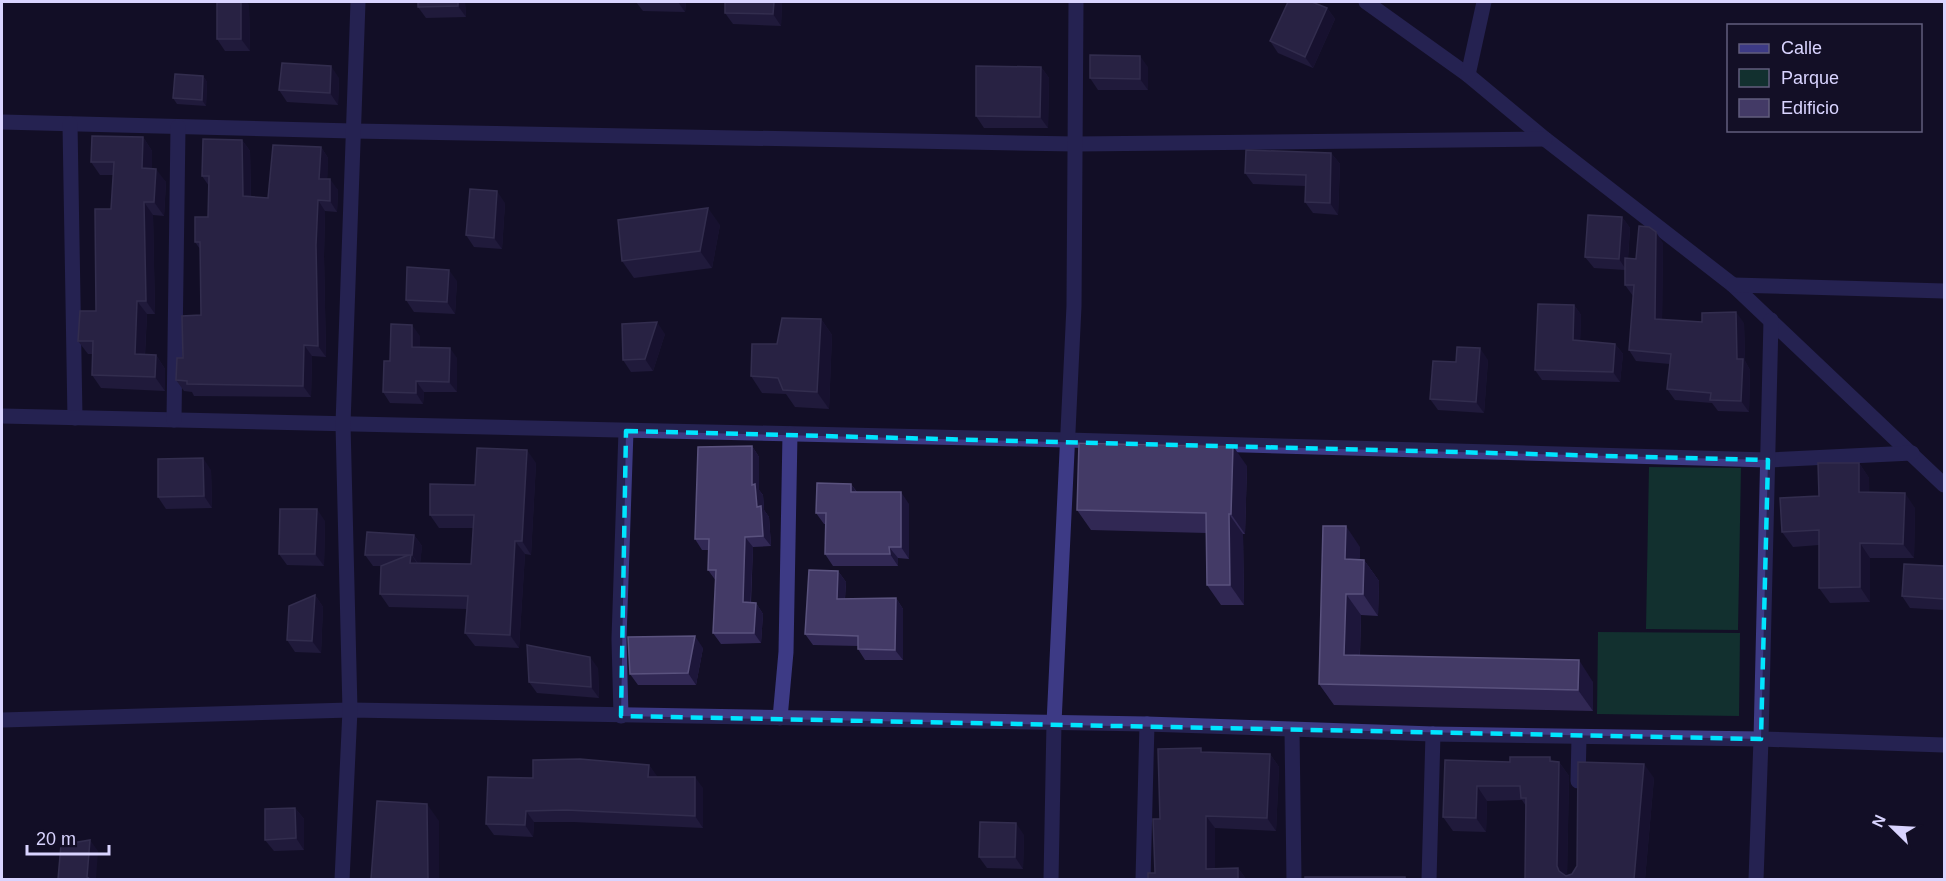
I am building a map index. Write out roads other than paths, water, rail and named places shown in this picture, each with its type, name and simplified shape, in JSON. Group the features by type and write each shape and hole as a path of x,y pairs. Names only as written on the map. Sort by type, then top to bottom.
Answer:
{"street":[{"path":"342,879 350,710 343,424 358,2"},
{"path":"1051,879 1054,723 1074,306 1076,2"},
{"path":"1366,2 1468,75 1545,139 1733,285 1944,485"},
{"path":"1468,75 1484,2"},
{"path":"2,122 1076,144 1545,139"},
{"path":"70,124 75,418"},
{"path":"174,420 178,127"},
{"path":"1733,285 1944,291"},
{"path":"1756,879 1771,320"},
{"path":"2,416 1067,440 1768,460 1912,453"},
{"path":"621,716 619,639 626,431"},
{"path":"780,717 786,652 790,434"},
{"path":"2,720 350,710 1147,724 1579,738 1761,739 1944,745"},
{"path":"1143,879 1147,724"},
{"path":"1292,730 1294,879"},
{"path":"1429,879 1433,734"},
{"path":"1578,797 1579,738"}]}
